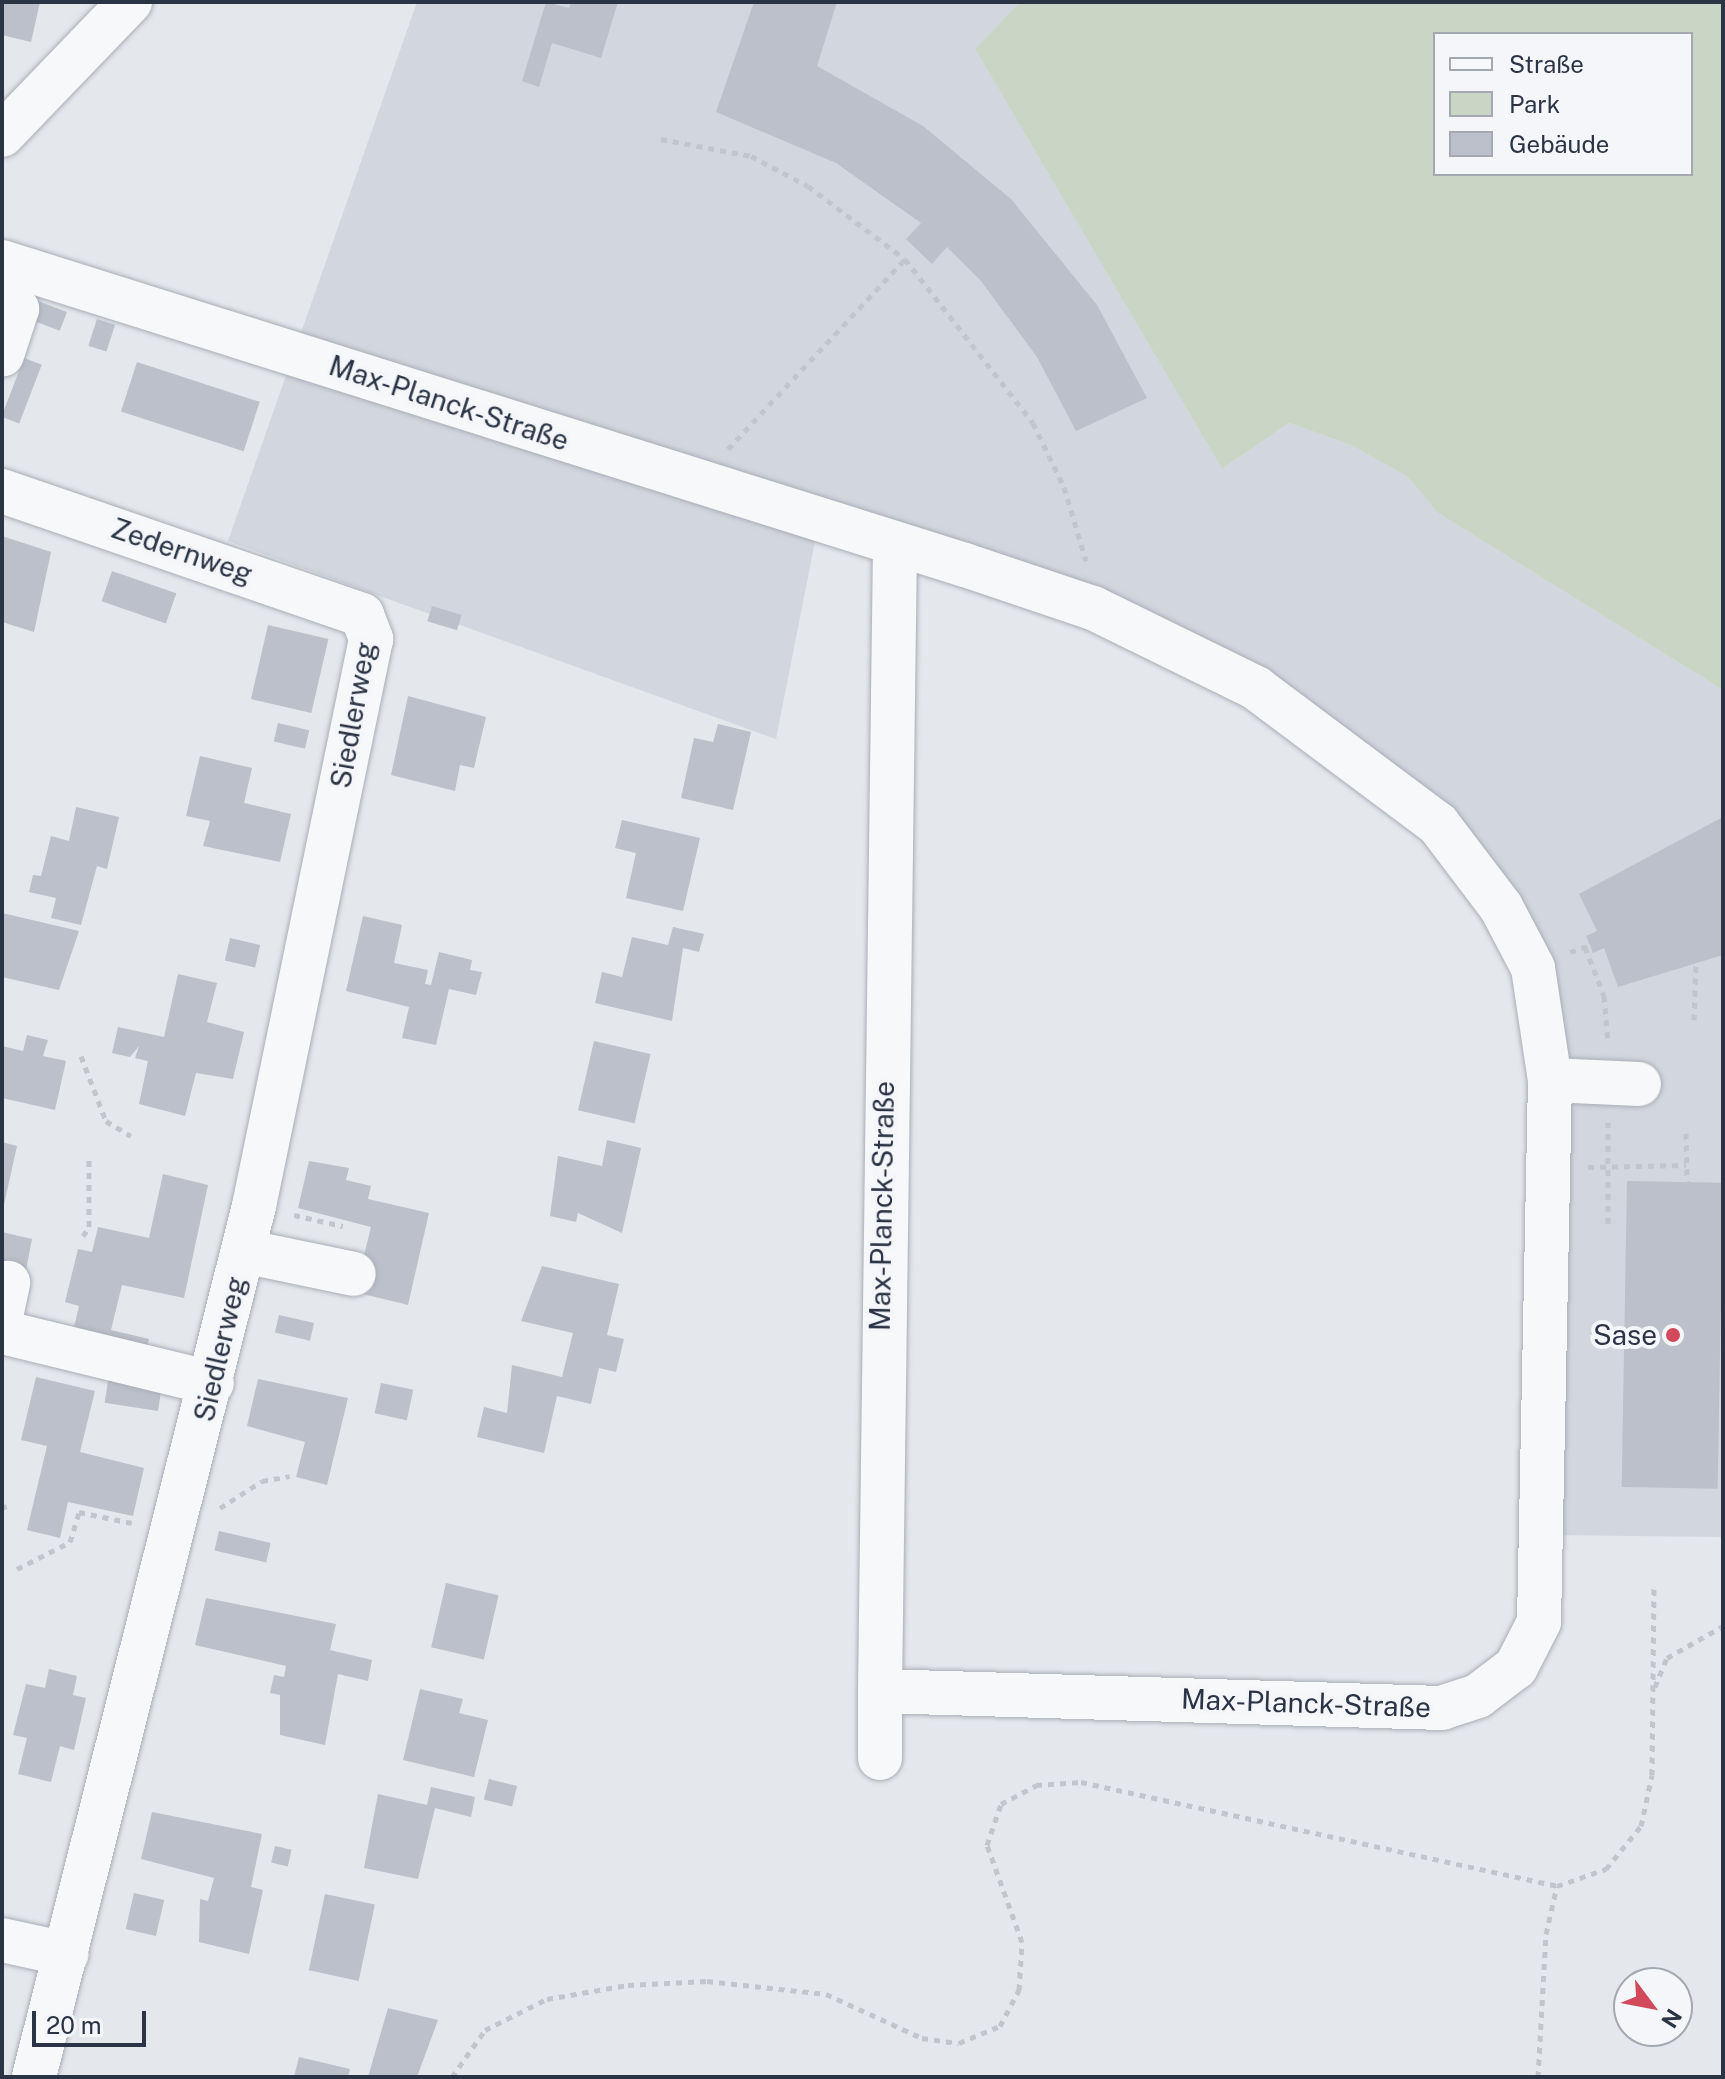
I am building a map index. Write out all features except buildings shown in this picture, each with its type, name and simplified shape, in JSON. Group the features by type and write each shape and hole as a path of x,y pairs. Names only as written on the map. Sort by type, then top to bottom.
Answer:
{"street":[{"path":"2,135 130,2"},
{"name":"Max-Planck-Straße","path":"2,262 698,482 1093,608 1256,688 1438,824 1501,907 1533,968 1550,1080 1539,1622 1516,1667 1478,1696 1442,1708 880,1691 895,545"},
{"path":"2,304 17,309 2,355"},
{"name":"Zedernweg","path":"2,491 362,615"},
{"name":"Siedlerweg","path":"34,2077 66,1954 194,1523 212,1383 254,1206 371,639 362,615"},
{"path":"1550,1080 1639,1084"},
{"path":"243,1251 354,1274"},
{"path":"2,1332 212,1383"},
{"path":"880,1691 880,1758"},
{"path":"2,1940 66,1954"}],"path":[{"path":"661,139 751,156 808,186 905,259 1033,423 1082,540 1093,608"},
{"path":"698,482 905,259"},
{"path":"1694,1020 1696,963"},
{"path":"81,1056 106,1121 131,1136"},
{"path":"1686,1133 1687,1182"},
{"path":"83,1236 89,1227 89,1155"},
{"path":"1547,1165 1686,1165"},
{"path":"254,1206 347,1227"},
{"path":"17,1569 70,1542 79,1512 194,1523 239,1492 290,1476"},
{"path":"452,2077 485,2030 547,1999 628,1985 707,1981 826,1994 922,2038 959,2043 1000,2026 1019,1990 1022,1942 987,1845 1001,1804 1036,1785 1081,1782 1557,1886 1606,1869 1641,1826 1652,1775 1654,1585"},
{"path":"1653,1691 1667,1658 1723,1626"},
{"path":"1538,2077 1546,1934 1557,1886"}],"shaded area":[{"path":"417,2 1020,2 975,49 1222,469 1289,423 1351,445 1408,477 1438,513 1723,690 1723,1537 1547,1535 1550,1174 1506,904 1259,685 820,516 776,739 228,541"}],"green space":[{"path":"1020,2 1723,2 1723,690 1438,513 1408,477 1351,445 1289,423 1222,469 975,49"}],"place":[{"name":"Sase","path":"1673,1335"}]}
